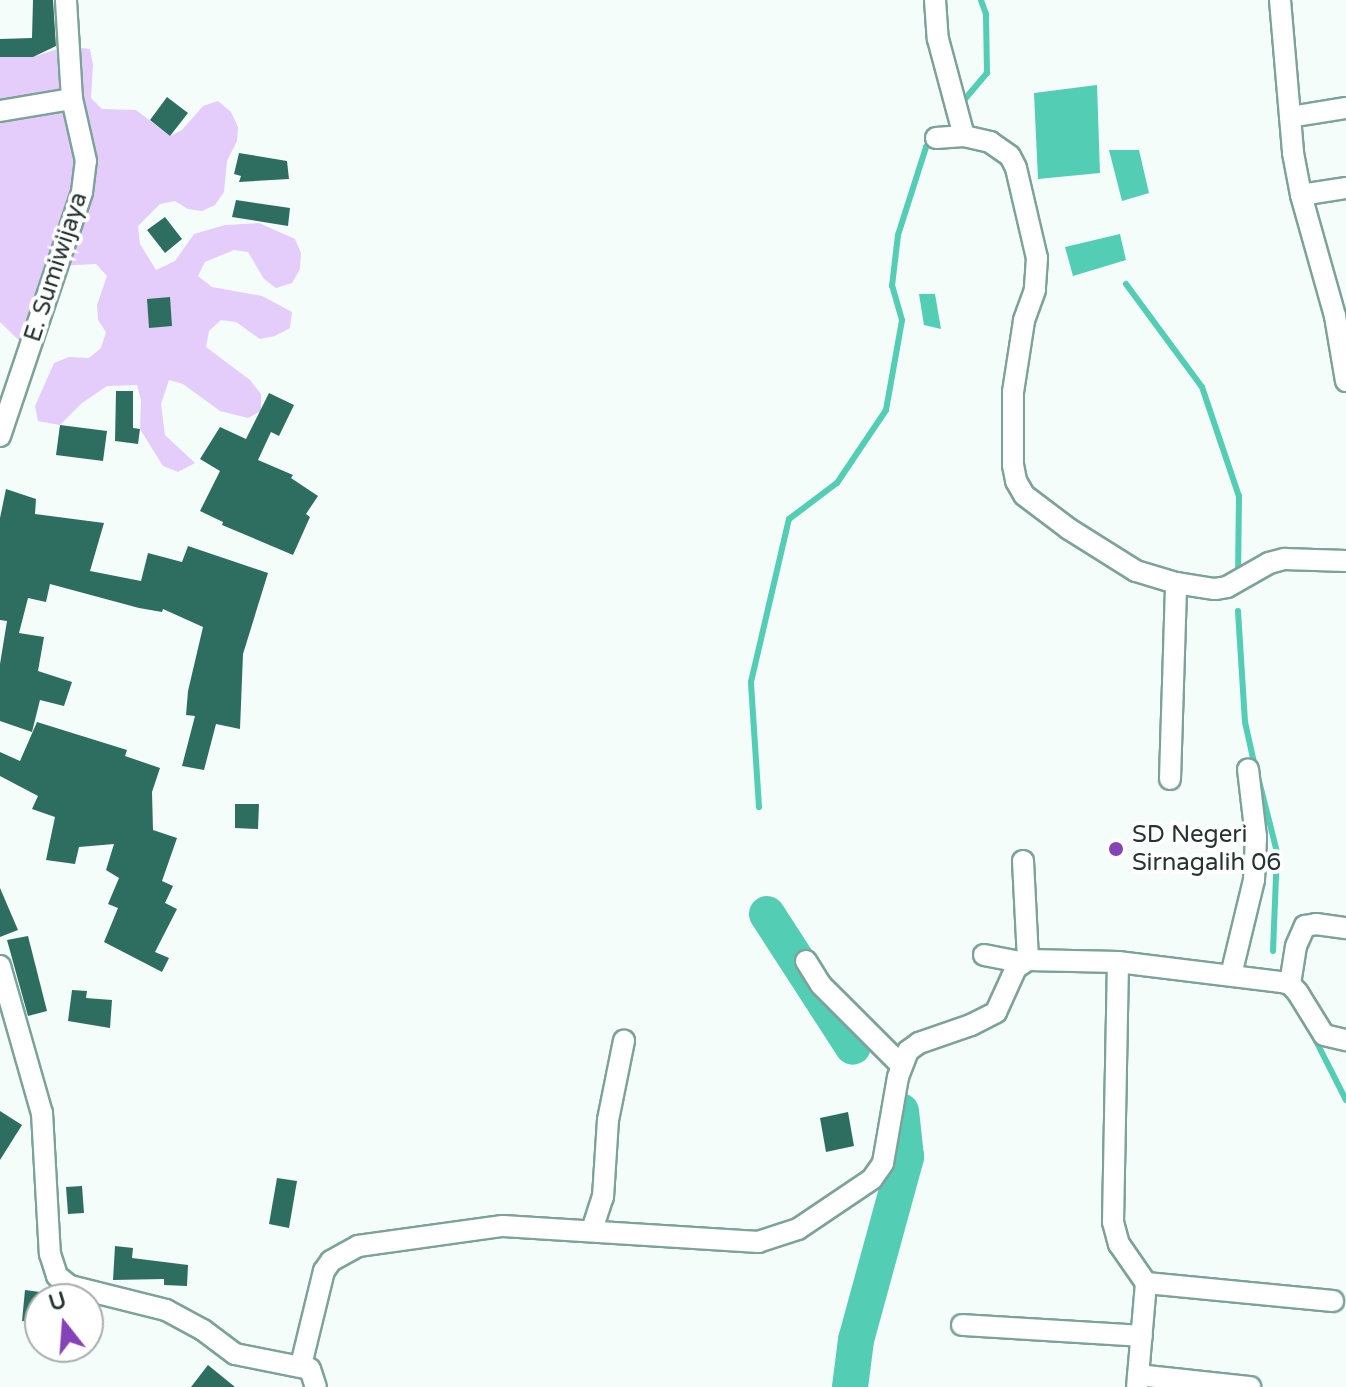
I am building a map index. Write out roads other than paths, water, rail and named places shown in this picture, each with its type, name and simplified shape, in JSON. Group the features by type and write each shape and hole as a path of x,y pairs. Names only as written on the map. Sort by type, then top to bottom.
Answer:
{"street":[{"name":"E. Sumiwijaya","path":"0,436 82,192 86,161 72,99 66,0"},
{"path":"935,0 938,39 963,129"},
{"path":"1280,0 1290,117 1301,195 1335,316 1346,381"},
{"path":"0,111 72,99"},
{"path":"1290,117 1346,108"},
{"path":"936,138 963,129 1010,156 1016,168 1037,258 1035,290 1024,321 1013,392 1016,481 1024,495 1069,529 1136,571 1176,583 1215,589 1227,587 1269,563 1284,559 1346,561"},
{"path":"1301,195 1346,188"},
{"path":"1170,779 1176,583"},
{"path":"1231,975 1254,880 1256,837 1248,769"},
{"path":"301,1365 320,1283 331,1261 342,1253 376,1241 471,1228 532,1226 758,1242 798,1229 872,1179 883,1163 901,1065 908,1051 919,1043 971,1025 996,1012 1025,961 1023,861"},
{"path":"1346,928 1316,924 1305,926 1296,946 1290,984 1324,1035 1346,1040"},
{"path":"984,955 1025,961 1118,962 1290,984"},
{"path":"806,961 821,985 901,1065"},
{"path":"1118,962 1113,1222 1119,1244 1146,1283 1137,1381 1250,1387"},
{"path":"0,966 42,1113 50,1254 57,1276 70,1286 166,1310 203,1330 235,1354 258,1361 301,1365 310,1369 316,1387"},
{"path":"592,1230 603,1197 608,1120 624,1041"},
{"path":"1146,1283 1333,1301"},
{"path":"962,1325 1142,1336"}],"waterway":[{"path":"959,106 987,73 986,14 981,0"},
{"path":"759,807 751,682 789,519 837,483 886,410 902,320 892,286 898,235 926,147 932,140"},
{"path":"1126,284 1202,387 1239,496 1238,575"},
{"path":"1238,611 1245,722 1255,767"},
{"path":"1259,781 1277,852 1273,951"},
{"path":"767,914 853,1047"},
{"path":"1313,1035 1346,1100"},
{"path":"850,1387 856,1340 906,1157 901,1111"}],"place":[{"name":"SD Negeri Sirnagalih 06","path":"1116,849"}]}
